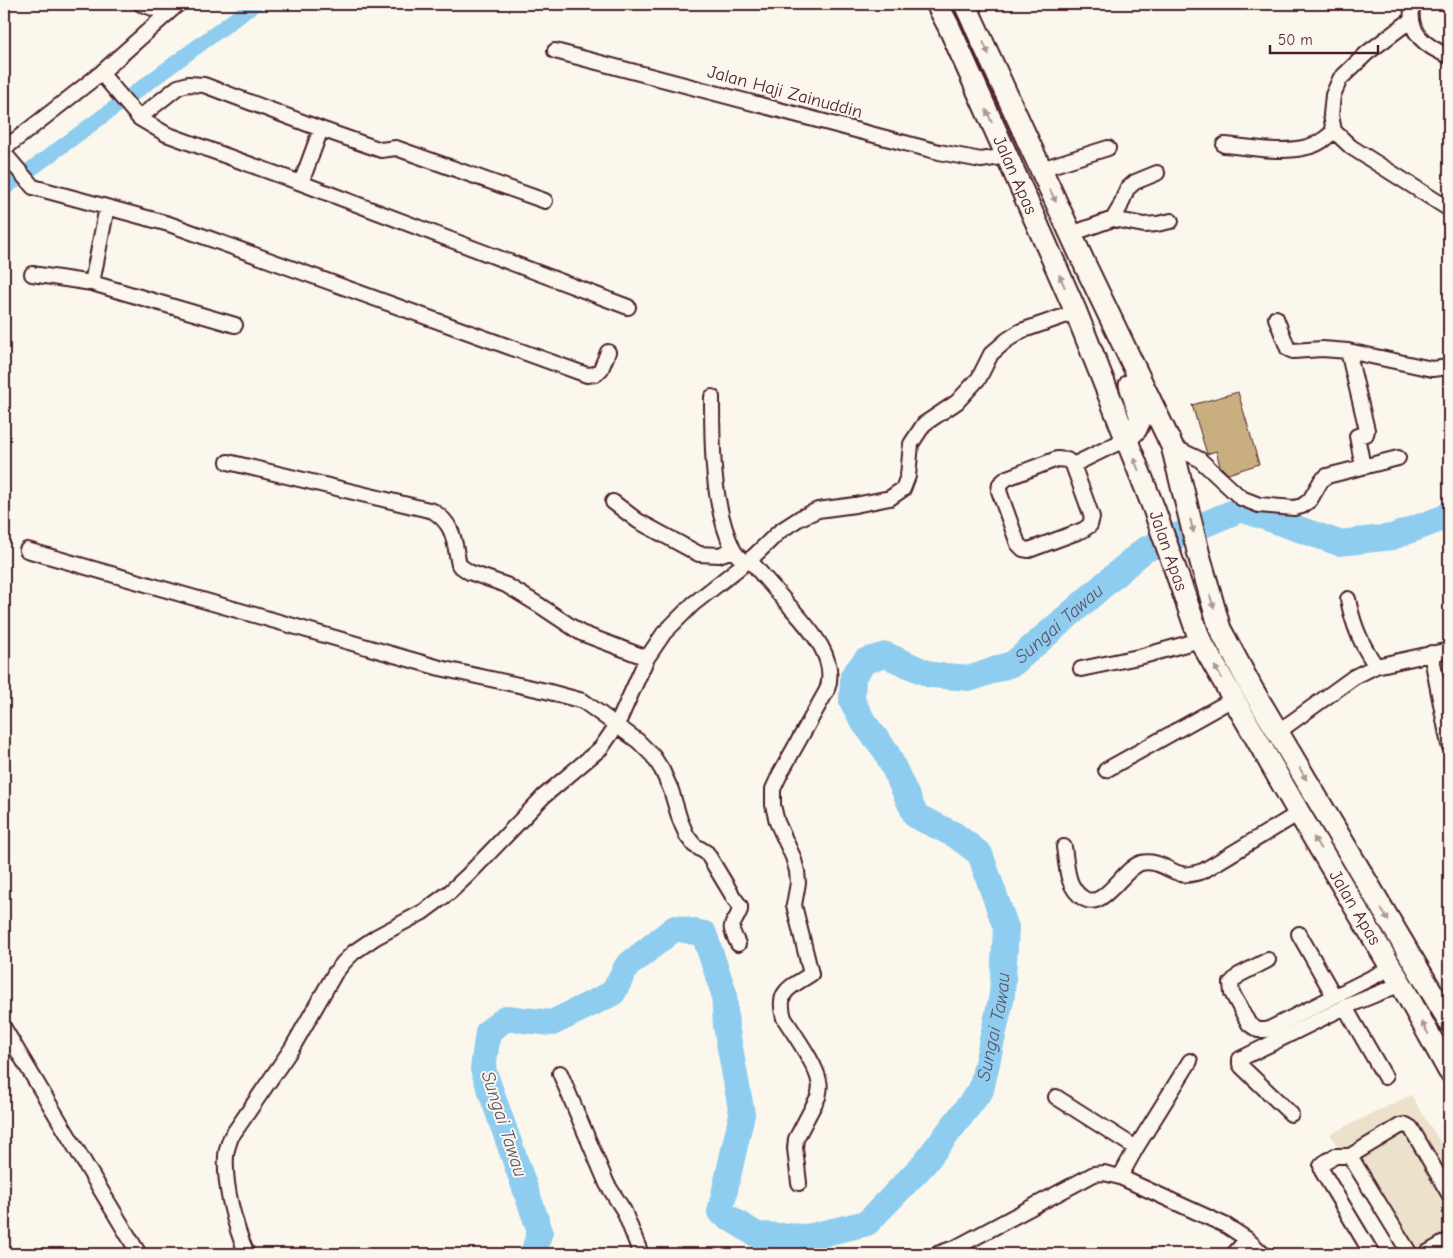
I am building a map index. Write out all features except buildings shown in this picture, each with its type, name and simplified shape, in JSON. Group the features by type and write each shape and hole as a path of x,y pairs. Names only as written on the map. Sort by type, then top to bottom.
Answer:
{"highway":[{"name":"Jalan Apas","path":"937,4 1076,312 1154,509 1200,640 1299,813 1396,976 1449,1071"},
{"name":"Jalan Apas","path":"965,4 1071,234 1172,446 1199,555 1220,629 1251,688 1449,1021"},
{"path":"1126,439 1136,429 1141,418 1124,362 1128,354"},
{"path":"1278,732 1275,738 1274,750 1287,792"}],"street":[{"path":"141,4 173,8"},
{"path":"1413,4 1411,20 1415,31 1423,41 1435,50 1449,56"},
{"path":"173,8 101,73 4,151 15,168 33,187 169,224 588,375 596,374 601,369 608,352"},
{"path":"1411,20 1367,53 1340,79 1333,95 1331,116 1334,131 1351,146 1449,209"},
{"name":"Jalan Haji Zainuddin","path":"555,51 939,152 981,160 1007,156"},
{"path":"101,73 137,115 166,134 301,183 628,308"},
{"path":"137,115 178,87 188,84 204,85 381,150 396,148 545,201"},
{"path":"301,183 321,129"},
{"path":"1224,144 1276,150 1294,149 1308,147 1321,141 1334,131"},
{"path":"1041,168 1108,148"},
{"path":"1113,219 1127,189 1136,182 1157,173"},
{"path":"92,283 107,207"},
{"path":"1071,234 1113,219 1144,225 1171,221"},
{"path":"32,274 92,283 235,325"},
{"path":"247,1254 240,1239 228,1189 226,1155 231,1138 292,1048 344,962 354,952 376,937 423,912 450,892 544,796 601,748 617,725 647,658 664,633 693,604 748,561 780,531 800,518 818,510 890,498 903,489 908,476 910,444 924,424 957,402 979,378 991,354 1021,331 1076,312"},
{"path":"1276,318 1288,349 1293,351 1322,348 1348,351 1432,369 1449,367"},
{"path":"1348,351 1367,430 1366,434 1357,436 1363,467"},
{"path":"712,397 712,449 720,513 733,550 748,561 812,632 826,660 830,682 780,774 774,789 773,805 777,822 793,857 797,871 798,883 794,905 812,974 784,994 781,1000 782,1009 784,1018 815,1069 820,1082 818,1097 796,1139 795,1148 799,1183"},
{"path":"1073,465 1126,439"},
{"path":"1172,446 1199,459 1241,498 1259,505 1294,508 1302,506 1310,500 1327,476 1398,458"},
{"path":"1057,459 1067,460 1073,465 1092,517 1090,525 1083,530 1029,550 1023,549 1018,544 999,491 1000,484 1007,478 1057,459"},
{"path":"228,462 434,511 443,517 450,528 459,565 469,572 506,585 580,633 647,658"},
{"path":"613,502 638,522 699,554 720,555 733,550"},
{"path":"27,550 440,668 583,701 646,748 662,770 687,836 694,845 708,853 740,906 731,929 738,944"},
{"path":"1348,599 1352,620 1363,648 1376,666"},
{"path":"1081,669 1143,656 1200,640"},
{"path":"1278,732 1354,677 1376,666 1449,650"},
{"path":"1431,653 1449,745"},
{"path":"1106,770 1233,699"},
{"path":"1064,847 1073,890 1085,900 1094,901 1105,896 1122,877 1139,863 1151,862 1182,874 1203,871 1299,813"},
{"path":"1299,934 1334,996"},
{"path":"1268,960 1239,975 1231,983 1232,993 1249,1024 1258,1030 1267,1030 1334,996 1396,976"},
{"path":"1291,1114 1242,1068 1240,1059 1344,1007 1396,976"},
{"path":"1344,1007 1385,1077"},
{"path":"4,1028 139,1254"},
{"path":"1120,1177 1190,1061"},
{"path":"560,1073 607,1184 624,1211 641,1254"},
{"path":"1056,1097 1136,1148"},
{"path":"1372,1254 1321,1168 1322,1164 1335,1156 1350,1156 1400,1126 1406,1125 1411,1128 1449,1194"},
{"path":"1350,1156 1410,1254"},
{"path":"937,1254 959,1251 1094,1174 1104,1173 1120,1177 1227,1226 1247,1239 1264,1254"},
{"path":"1234,1254 1247,1239"},
{"path":"1425,1254 1449,1240"}],"shaded area":[{"path":"1411,1095 1449,1157 1449,1254 1402,1254 1330,1134"}],"waterway":[{"path":"4,189 255,4"},
{"name":"Sungai Tawau","path":"533,1254 540,1231 483,1069 488,1032 506,1018 552,1023 613,993 627,966 675,928 704,934 724,993 726,1026 742,1114 720,1212 757,1235 808,1237 867,1223 923,1165 981,1090 1002,995 1006,928 980,854 955,835 916,816 886,751 864,723 852,701 853,676 865,661 886,655 931,675 972,678 1014,663 1144,550 1241,509 1339,543 1392,537 1446,517 1449,514"}]}
